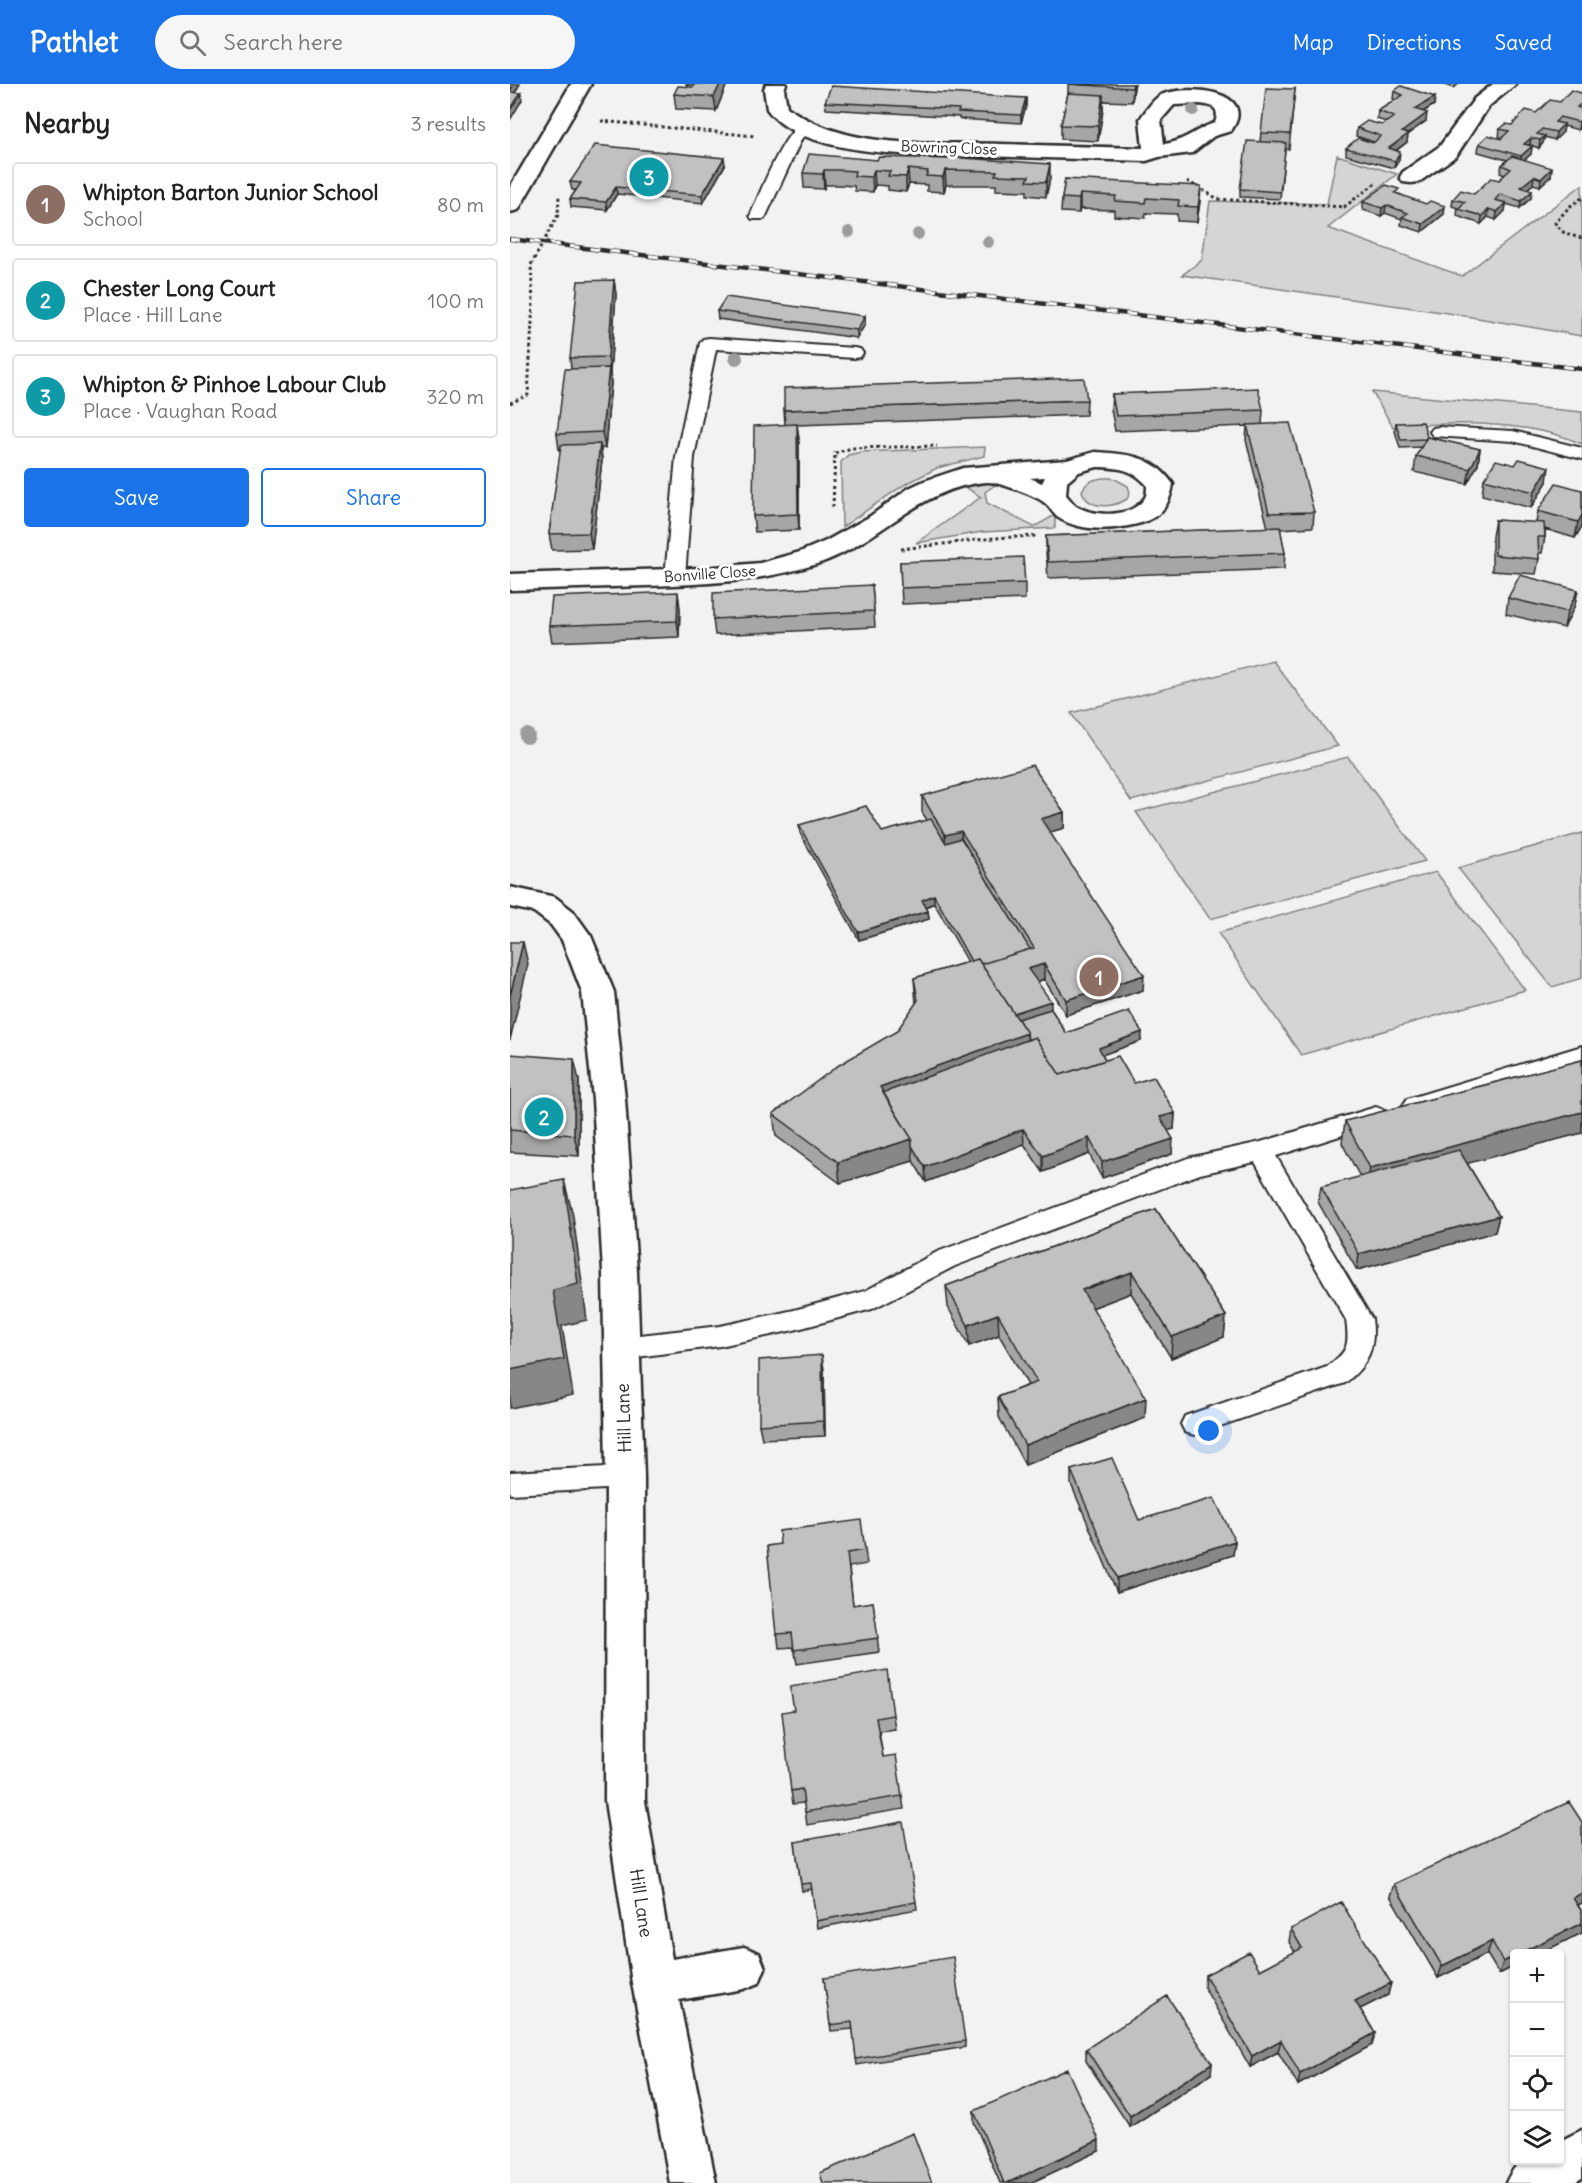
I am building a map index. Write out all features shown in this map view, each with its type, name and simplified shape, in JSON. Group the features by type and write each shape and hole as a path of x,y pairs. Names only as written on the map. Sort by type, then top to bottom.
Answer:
{"street":[{"path":"510,205 581,84"},
{"name":"Bowring Close","path":"776,84 774,90 777,109 800,132 869,144 1150,153"},
{"path":"1411,177 1448,152 1482,102 1506,84"},
{"name":"Bonville Close","path":"510,582 675,577 761,571 809,558 835,547 878,522 918,493 963,476 995,472 1070,467 1095,459 1123,461 1146,469 1160,484 1158,500 1143,514 1118,521 1089,520 1066,511 1053,496 995,472"},
{"path":"1053,496 1055,480 1070,467"},
{"name":"Hill Lane","path":"510,897 544,904 562,918 576,936 598,992 609,1099 620,1272 625,1477 625,1802 654,1983 693,2183"},
{"path":"654,1983 744,1968"},
{"path":"1529,2183 1582,2153"}],"lane":[{"path":"758,216 800,132"},
{"path":"675,577 685,457 709,342 854,353"},
{"path":"1439,432 1513,436 1582,454"},
{"path":"622,1348 720,1336 794,1320 872,1299 946,1259 1197,1165 1261,1151 1582,1055"},
{"path":"1194,1424 1336,1375 1354,1362 1363,1342 1359,1319 1261,1151"},
{"path":"510,1483 625,1477"}],"path":[{"path":"600,121 775,137 800,132"},
{"path":"1150,153 1218,199 1344,207 1379,180 1411,177"},
{"path":"510,403 528,395 533,303 531,265 558,215 560,188"},
{"path":"1582,198 1569,207 1555,223 1565,234 1582,238"},
{"path":"892,550 994,538 1074,535 1089,520"}],"shaded area":[{"path":"1337,155 1397,174 1328,228 1462,276 1582,185 1582,336 1448,313 1182,275 1202,260 1210,201 1327,204"},
{"path":"1372,392 1582,412 1582,444 1561,436 1514,427 1439,424 1393,427"},
{"path":"985,447 984,456 937,468 904,485 842,527 841,462 848,455 861,452"},
{"path":"1102,478 1113,478 1128,486 1130,493 1127,499 1102,506 1090,502 1082,491 1085,485"},
{"path":"991,482 998,483 985,492 987,503 1034,527 1055,515 1055,528 982,532 916,543 981,497 965,487"},
{"path":"1273,661 1338,746 1131,801 1071,713"},
{"path":"1348,757 1425,861 1210,919 1136,812"},
{"path":"1582,833 1582,978 1552,987 1458,868"},
{"path":"1436,872 1525,990 1301,1055 1218,933"}],"building":[{"path":"694,84 720,84 714,97 674,94 678,86 693,87"},
{"path":"1068,84 1133,84 1132,88"},
{"path":"831,86 1026,98 1021,115 958,112 959,109 825,102"},
{"path":"1401,86 1435,97 1415,109 1427,113 1402,132 1408,134 1389,148 1400,152 1395,161 1346,148 1358,138 1373,143 1381,136 1357,128 1367,121 1382,125 1394,117 1378,111 1403,95 1394,91"},
{"path":"1266,88 1295,89 1290,134 1261,133"},
{"path":"1571,90 1582,92 1582,103 1577,107 1582,109 1582,119 1579,122 1560,117 1555,122 1564,124 1556,132 1542,129 1537,134 1545,136 1540,140 1531,138 1524,144 1532,146 1521,156 1479,144 1488,135 1501,139 1509,131 1500,129 1506,124 1512,125 1526,110 1536,113 1550,100 1560,102"},
{"path":"510,92 521,93 510,110"},
{"path":"1068,93 1103,95 1098,126 1061,125"},
{"path":"1247,141 1286,143 1280,192 1240,189"},
{"path":"595,145 724,158 702,195 616,187 606,202 570,199 581,183 570,182"},
{"path":"809,154 877,160 879,157 948,159 948,157 1050,164 1046,182 1027,181 1029,176 995,175 997,171 945,170 943,177 926,176 928,171 908,169 906,177 888,176 890,171 874,170 872,177 854,176 855,171 838,170 824,170 823,174 803,173"},
{"path":"1512,156 1552,168 1541,179 1534,176 1521,187 1532,191 1521,201 1500,194 1495,200 1506,203 1497,212 1489,209 1482,216 1458,209 1465,202 1453,199 1461,190 1474,194 1491,178 1499,180 1511,169 1502,165"},
{"path":"1065,179 1201,186 1198,207 1178,206 1179,200 1146,198 1145,203 1115,201 1116,196 1080,194 1079,199 1062,198"},
{"path":"1386,185 1399,189 1395,193 1426,204 1430,201 1445,206 1423,224 1402,217 1408,213 1386,205 1382,208 1363,202"},
{"path":"614,280 608,357 570,358 578,281"},
{"path":"726,297 865,316 857,330 717,311"},
{"path":"609,368 602,432 557,434 565,369"},
{"path":"1084,378 1087,400 784,410 784,388"},
{"path":"1258,388 1263,410 1116,416 1112,394"},
{"path":"1423,422 1427,437 1425,439 1401,440 1396,423"},
{"path":"1290,423 1314,512 1269,513 1247,425"},
{"path":"797,424 798,514 753,516 754,426"},
{"path":"1427,437 1480,449 1470,469 1416,456"},
{"path":"600,444 589,533 549,534 561,445"},
{"path":"1519,459 1549,467 1534,492 1484,479 1496,460 1515,465"},
{"path":"1556,483 1582,490 1582,515 1578,522 1538,511"},
{"path":"1495,520 1544,523 1545,537 1538,537 1539,559 1495,555"},
{"path":"1280,527 1285,553 1048,562 1046,536"},
{"path":"1023,557 1025,583 901,588 900,562"},
{"path":"1520,575 1578,590 1567,612 1508,598"},
{"path":"872,585 874,611 713,619 713,593"},
{"path":"678,592 677,621 549,626 552,597"},
{"path":"1032,765 1064,812 1041,819 1144,975 1066,1000 1044,964 1028,969 1051,1001 1014,1013 981,964 1034,948 961,831 945,835 922,796"},
{"path":"866,806 882,832 931,819 946,843 961,838 1030,949 981,964 978,959 971,961 934,895 922,900 928,911 858,932 799,825"},
{"path":"510,942 523,942 510,996"},
{"path":"978,959 1027,1033 880,1087 912,1139 838,1162 773,1114 839,1065 897,1031 918,1000 914,978"},
{"path":"1051,1009 1066,1033 1129,1011 1142,1032 1099,1048 1105,1060 1060,1075 1035,1037 1028,1040 1027,1033 1018,1019"},
{"path":"1035,1037 1060,1075 1118,1056 1134,1083 1154,1077 1175,1113 1160,1117 1173,1139 1102,1162 1089,1138 1043,1156 1023,1129 925,1167 912,1146 912,1139 883,1093"},
{"path":"510,1054 574,1059 574,1135 510,1130"},
{"path":"1582,1060 1582,1112 1370,1168 1345,1121"},
{"path":"1459,1150 1499,1216 1359,1254 1321,1187"},
{"path":"564,1180 578,1284 553,1290 564,1359 510,1370 510,1190"},
{"path":"1156,1209 1226,1316 1172,1337 1132,1272 1082,1290 1146,1398 1025,1445 998,1397 1037,1382 998,1314 968,1325 946,1286"},
{"path":"822,1355 823,1421 759,1425 759,1360"},
{"path":"1112,1458 1139,1520 1214,1498 1235,1541 1117,1578 1071,1470"},
{"path":"861,1520 865,1550 847,1553 853,1605 873,1602 878,1638 794,1650 792,1633 776,1634 767,1546 780,1544 779,1531"},
{"path":"887,1670 893,1715 876,1718 883,1757 896,1755 902,1796 805,1812 802,1789 791,1791 782,1712 794,1710 790,1687"},
{"path":"1569,1802 1582,1822 1582,1893 1573,1898 1582,1912 1582,1923 1528,1949 1510,1949 1510,1958 1503,1962 1492,1941 1442,1966 1394,1884"},
{"path":"903,1822 916,1902 816,1921 811,1883 801,1884 795,1842"},
{"path":"1341,1902 1391,1983 1355,2001 1375,2033 1300,2074 1281,2040 1252,2056 1205,1975 1249,1952 1260,1970 1302,1948 1291,1929"},
{"path":"953,1957 965,2041 856,2059 852,2022 830,2025 824,1978"},
{"path":"1167,1996 1212,2063 1130,2116 1086,2049"},
{"path":"1067,2069 1099,2140 1004,2183 974,2111"},
{"path":"913,2133 932,2183 823,2183 820,2173"}],"railway":[{"path":"510,239 1582,369"}],"place":[{"name":"Whipton & Pinhoe Labour Club","path":"649,177"},
{"name":"Whipton Barton Junior School","path":"1099,977"},
{"name":"Chester Long Court","path":"544,1117"}]}
